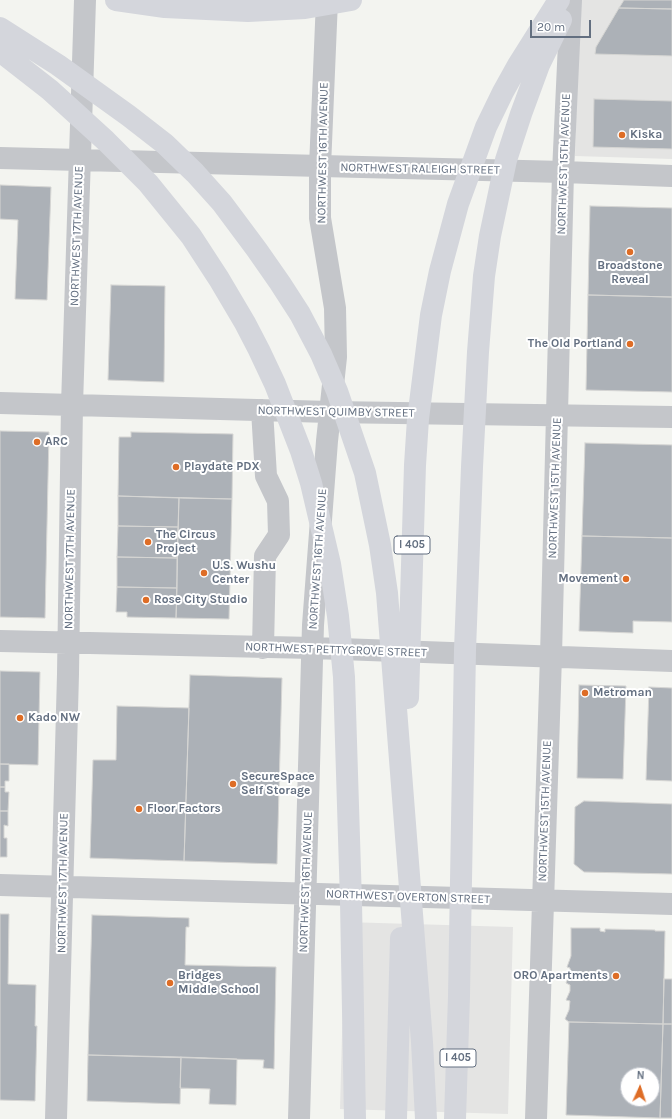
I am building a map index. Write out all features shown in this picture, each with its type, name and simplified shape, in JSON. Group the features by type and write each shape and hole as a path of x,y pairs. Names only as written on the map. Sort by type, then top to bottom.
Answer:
{"highway":[{"path":"116,0 164,7 248,11 305,8 351,0"},
{"path":"150,0 208,6 247,6 320,0"},
{"name":"I 405","path":"396,1119 415,465 418,419 430,323 440,271 458,204 486,127 518,65 560,0"},
{"name":"I 405","path":"456,1119 465,650 472,467 478,352 484,276 506,160 520,114 539,65 561,19 572,0"},
{"path":"0,28 58,64 130,116 165,144 195,173 222,203 280,283 300,314 321,354 337,391 365,473 379,538 387,593 422,1042 426,1119"},
{"path":"0,51 50,90 106,141 148,183 190,236 219,279 255,343 275,384 312,483 330,564 338,616 344,676 351,902 355,1119"}],"street":[{"name":"NORTHWEST 17TH AVENUE","path":"56,1119 63,886 72,405 85,0"},
{"name":"NORTHWEST 16TH AVENUE","path":"299,1119 313,648 317,564 336,357 335,308 320,218 320,167 328,0"},
{"name":"NORTHWEST 15TH AVENUE","path":"536,1119 551,656 563,172 572,0"},
{"name":"NORTHWEST RALEIGH STREET","path":"0,158 672,176"},
{"name":"NORTHWEST QUIMBY STREET","path":"0,403 330,412 672,418"},
{"path":"262,410 266,476 278,501 279,535 265,556 263,648"},
{"name":"NORTHWEST PETTYGROVE STREET","path":"0,642 313,648 672,661"},
{"name":"NORTHWEST OVERTON STREET","path":"0,885 672,904"}],"shaded area":[{"path":"579,0 672,0 672,159 575,156"},
{"path":"345,922 513,927 508,1114 340,1109"}],"building":[{"path":"624,0 672,0 672,9 619,8"},
{"path":"619,8 672,9 672,56 595,54 596,47"},
{"path":"594,99 672,101 672,149 593,147"},
{"path":"0,185 51,187 47,300 15,299 18,220 0,219"},
{"name":"Broadstone Reveal","path":"590,206 672,208 672,297 588,295"},
{"path":"111,285 165,286 164,382 108,380"},
{"name":"The Old Portland","path":"588,295 672,297 672,392 586,390"},
{"path":"0,431 49,432 45,618 0,617"},
{"name":"Playdate PDX","path":"131,432 233,434 232,499 118,496 119,437 131,437"},
{"path":"585,443 672,445 672,538 582,536"},
{"path":"118,496 179,498 178,527 118,526"},
{"name":"U.S. Wushu Center","path":"179,498 232,499 229,619 176,618"},
{"name":"The Circus Project","path":"118,526 178,527 177,558 117,557"},
{"name":"Movement","path":"582,536 672,538 672,622 633,621 633,633 579,631"},
{"path":"117,557 177,558 177,588 117,587"},
{"name":"Rose City Studio","path":"117,587 177,588 176,618 127,617 127,612 116,612"},
{"name":"Kado NW","path":"0,671 40,672 38,765 0,764"},
{"name":"SecureSpace Self Storage","path":"190,675 282,678 277,864 184,861"},
{"path":"579,685 626,686 623,779 577,778"},
{"path":"649,687 672,688 672,781 646,780"},
{"name":"Floor Factors","path":"117,706 189,708 184,861 90,858 93,760 116,760"},
{"path":"0,764 9,764 9,781 5,781 5,787 0,787"},
{"path":"0,787 5,787 5,792 9,792 8,811 0,811"},
{"path":"584,801 672,804 672,874 584,872 574,864 575,807"},
{"path":"0,811 8,811 8,826 4,825 4,838 7,838 7,857 0,857"},
{"path":"0,914 9,914 8,984 36,985 35,1026 37,1026 35,1101 0,1100"},
{"path":"92,915 189,918 189,927 186,927 185,965 276,967 274,1069 263,1068 264,1060 88,1055"},
{"name":"ORO Apartments","path":"571,928 600,928 600,931 605,932 605,929 665,931 663,1024 569,1022 565,1019 569,1010 570,1001 566,1000 570,991 570,985 566,983 570,973 570,968 567,967 571,956"},
{"path":"664,979 672,979 672,1024 663,1024"},
{"path":"569,1022 663,1024 660,1118 566,1115"},
{"path":"663,1024 672,1024 672,1118 660,1118"},
{"path":"88,1055 181,1057 180,1104 87,1101"},
{"path":"181,1057 237,1059 236,1105 209,1104 210,1089 180,1088"}],"place":[{"name":"Kiska","path":"622,135"},
{"name":"Broadstone Reveal","path":"630,252"},
{"name":"The Old Portland","path":"630,344"},
{"name":"ARC","path":"37,442"},
{"name":"Playdate PDX","path":"176,467"},
{"name":"The Circus Project","path":"148,542"},
{"name":"U.S. Wushu Center","path":"204,573"},
{"name":"Movement","path":"626,579"},
{"name":"Rose City Studio","path":"146,600"},
{"name":"Metroman","path":"585,693"},
{"name":"Kado NW","path":"20,718"},
{"name":"SecureSpace Self Storage","path":"233,784"},
{"name":"Floor Factors","path":"139,809"},
{"name":"ORO Apartments","path":"616,976"},
{"name":"Bridges Middle School","path":"170,983"}]}
